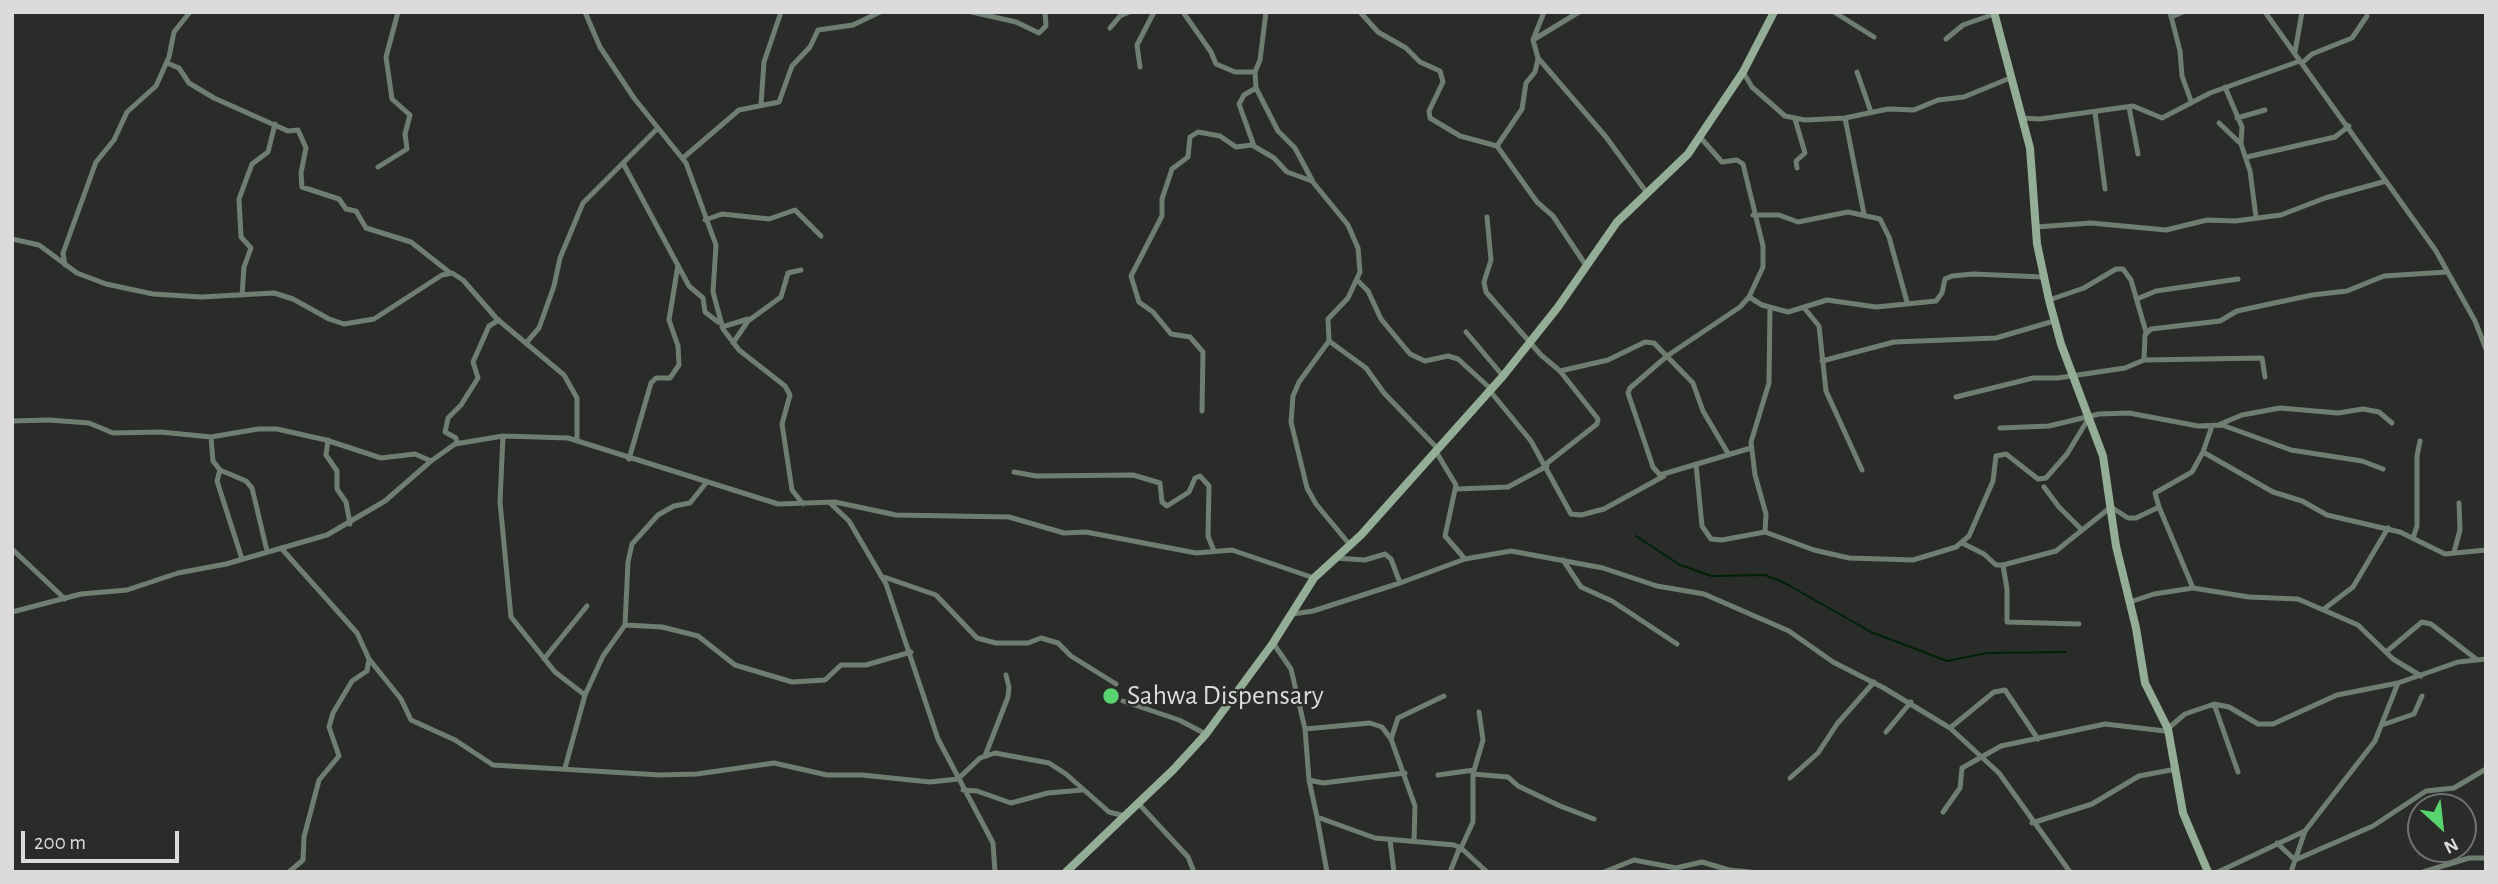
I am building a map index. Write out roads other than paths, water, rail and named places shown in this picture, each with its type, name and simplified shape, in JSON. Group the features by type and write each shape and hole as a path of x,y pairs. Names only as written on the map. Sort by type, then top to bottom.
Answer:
{"main road":[{"path":"1066,872 1139,804 1206,734 1273,643 1314,578 1350,545 1503,376 1531,343 1617,222 1688,155 1743,72 1774,12"},
{"path":"1994,13 2034,177 2036,227 2043,277 2054,321 2090,416 2105,465 2116,546 2145,682 2168,729 2183,813 2208,872"}],"street":[{"path":"65,265 63,253 96,162 114,140 127,112 156,86 167,63 172,36 190,12"},
{"path":"378,167 407,149 405,134 410,115 392,99 386,57 398,12"},
{"path":"585,12 600,47 617,73 683,158 716,244 713,292 721,326"},
{"path":"761,104 764,62 781,12"},
{"path":"683,158 736,112 761,104 779,102 792,66 810,47 818,30 853,25 880,12"},
{"path":"972,12 1016,22 1039,33 1046,26 1045,12"},
{"path":"1110,28 1120,16 1129,12"},
{"path":"1140,67 1137,45 1154,12"},
{"path":"1183,12 1211,52 1216,64 1235,72 1255,72"},
{"path":"1266,12 1260,60 1255,72 1256,88 1279,131 1295,148 1312,181 1354,235 1360,260 1358,281 1348,298 1328,319 1329,341 1299,382 1293,396 1292,422 1307,488 1316,504 1350,545"},
{"path":"1360,12 1378,32 1406,48 1420,62 1440,71 1443,82 1429,111 1430,118 1460,136 1497,146 1538,202 1553,216 1585,264"},
{"path":"1544,12 1533,40 1538,58 1606,136 1647,193"},
{"path":"1533,40 1579,12"},
{"path":"1834,12 1874,37"},
{"path":"2183,12 2170,15 2180,51 2182,76 2191,101"},
{"path":"2265,12 2349,126 2448,272 2475,321 2486,349"},
{"path":"2295,52 2302,12"},
{"path":"1946,39 1963,25 1994,13"},
{"path":"2021,118 2129,107 2141,108 2159,118 2191,101 2301,62 2312,54 2352,38 2367,16"},
{"path":"1497,146 1522,109 1524,90 1535,72 1538,58"},
{"path":"167,63 179,68 189,83 214,98 289,131 297,130 306,148 301,173 303,187 339,200 346,209 356,211 366,228 411,243 463,280 499,320 559,370 574,388 578,405 575,432 577,441"},
{"path":"1743,72 1752,87 1785,116 1795,119 1845,118 1871,112 1917,109 1938,100 1964,97 2010,78"},
{"path":"1857,72 1871,112"},
{"path":"1254,146 1239,104 1244,95 1256,88"},
{"path":"2225,88 2242,127 2241,144"},
{"path":"2129,107 2138,154"},
{"path":"2237,118 2264,110"},
{"path":"2095,112 2105,189"},
{"path":"1845,118 1864,214"},
{"path":"1795,119 1805,151 1796,161 1797,168"},
{"path":"2219,123 2241,144 2247,157 2256,217"},
{"path":"242,295 244,267 251,248 241,237 239,199 252,164 268,152 275,124"},
{"path":"2247,157 2335,137 2349,126"},
{"path":"526,344 539,328 556,282 560,258 583,203 658,128"},
{"path":"1202,411 1203,352 1190,337 1171,334 1153,312 1139,302 1131,276 1162,216 1162,199 1172,169 1188,157 1194,134 1215,134 1236,147 1254,146 1274,158 1287,172 1312,181"},
{"path":"1664,476 1653,467 1628,393 1630,388 1667,356 1729,315 1749,297 1760,278 1764,257 1742,164 1737,160 1722,162 1700,138"},
{"path":"622,163 691,289 703,298 703,310 721,326 733,343 790,395 782,424 792,490 803,504"},
{"path":"2036,227 2091,223 2166,230 2207,220 2235,221 2292,213 2325,198 2349,194 2386,181"},
{"path":"705,220 722,214 769,219 795,210 821,236"},
{"path":"1753,215 1779,215 1795,222 1848,212 1880,219 1907,302"},
{"path":"1457,489 1508,487 1546,465 1598,422 1560,371 1486,292 1484,282 1491,260 1487,218"},
{"path":"12,239 39,245 65,265 91,279 139,292 201,297 285,295 335,322 353,324 374,320 449,272"},
{"path":"629,459 651,383 656,378 670,377 679,365 678,346 669,320 678,265"},
{"path":"2049,300 2084,288 2119,268 2128,273 2146,332 2144,359"},
{"path":"733,343 751,318 781,297 788,273 801,270"},
{"path":"2146,332 2160,327 2220,321 2241,310 2263,308 2312,295 2347,291 2384,276 2448,272"},
{"path":"1749,297 1788,312 1805,309 1816,302 1827,300 1876,307 1936,301 1942,293 1945,279 1952,276 1973,274 2043,277"},
{"path":"2137,299 2166,289 2238,279"},
{"path":"1358,281 1368,291 1381,319 1414,357 1425,361 1448,356 1458,359 1491,390 1546,465 1561,500 1571,514 1604,509 1664,476 1751,448"},
{"path":"1765,532 1766,514 1751,448 1752,432 1769,383 1770,307"},
{"path":"1805,309 1819,326 1826,391 1862,470"},
{"path":"721,326 751,318"},
{"path":"457,443 456,438 445,432 448,418 461,405 478,378 472,362 489,326 499,320"},
{"path":"1822,361 1894,342 1996,338 2054,321"},
{"path":"1466,332 1503,376"},
{"path":"1329,341 1366,369 1384,393 1436,449 1454,478 1457,489 1444,531 1448,542 1465,559"},
{"path":"1560,371 1608,360 1649,342 1693,383 1703,411 1729,454"},
{"path":"1956,397 2033,378 2116,370 2144,359 2262,358 2265,377"},
{"path":"2193,588 2155,493 2192,472 2215,426 2242,415 2280,408 2338,413 2363,409 2379,412 2392,422"},
{"path":"2000,428 2049,425 2090,416 2129,413 2193,425 2215,426 2291,450 2362,461 2383,469"},
{"path":"1696,464 1702,526 1707,536 1723,540 1765,532 1786,537 1814,550 1863,560 1928,557 1962,543 1993,481 1996,456 2006,454 2038,479 2046,478 2067,454 2090,416"},
{"path":"12,421 89,423 114,433 161,432 211,437 258,429 277,429 328,440 381,458 415,454 430,461"},
{"path":"503,436 500,502 511,617 559,676 585,695"},
{"path":"12,612 88,593 121,591 193,569 242,559 317,538 351,524 385,501 430,461 457,443 503,436 550,436 577,441 778,504 829,502 896,515 1009,517 1064,533 1086,532 1196,553 1238,551 1314,578"},
{"path":"211,437 213,461 220,470 246,481 252,488 267,551"},
{"path":"328,440 326,455 337,471 337,489 347,505 351,524"},
{"path":"2413,538 2417,526 2417,456 2420,441"},
{"path":"2203,452 2273,492 2302,501 2327,514 2388,528 2445,554 2486,550"},
{"path":"220,470 217,481 242,559"},
{"path":"1014,472 1036,476 1130,474 1160,483 1163,502 1167,506 1189,492 1195,478 1200,476 1209,486 1208,536 1214,551"},
{"path":"565,768 585,695 603,656 620,637 625,625 628,562 637,535 658,515 674,506 690,503 706,483"},
{"path":"2045,487 2059,508 2082,530"},
{"path":"829,502 849,521 881,576 911,652 934,730 993,843 995,872"},
{"path":"2454,552 2460,530 2459,503"},
{"path":"1962,543 1984,554 1996,565 2003,565 2056,551 2111,506 2128,518 2136,519 2159,507"},
{"path":"2324,609 2353,587 2369,565 2388,528"},
{"path":"281,548 357,633 369,659 417,724 455,740 493,765 660,775 697,774 766,762 827,775 862,775 930,782 958,779 985,756 1008,696 1006,675"},
{"path":"1293,614 1313,611 1465,559 1511,551 1610,570 1657,586 1704,594 1789,631 1833,662 1911,702 1950,728 1982,755 2007,784 2032,823 2070,872"},
{"path":"13,553 65,599"},
{"path":"1335,558 1364,559 1385,554 1391,559 1400,583"},
{"path":"1563,560 1580,587 1623,607 1676,644"},
{"path":"2003,565 2007,589 2007,622 2080,624"},
{"path":"881,576 936,595 976,638 996,643 1028,643 1041,638 1058,643 1071,656 1116,684"},
{"path":"2130,603 2154,594 2193,588 2249,597 2289,596 2358,625 2386,652 2421,676"},
{"path":"544,659 587,606"},
{"path":"2386,652 2422,622 2431,624 2476,659"},
{"path":"625,625 662,627 698,636 735,666 782,681 825,680 841,665 866,665 911,652"},
{"path":"1273,643 1291,668 1305,729 1309,780 1327,872"},
{"path":"289,872 303,860 304,838 319,780 340,756 329,727 332,713 352,681 367,671 369,659"},
{"path":"1943,812 1960,788 1962,768 2001,746 2105,724 2159,731 2168,729 2185,714 2214,704 2220,704 2243,718 2267,725 2337,695 2398,683 2476,659 2486,659"},
{"path":"1790,778 1818,753 1837,724 1874,682"},
{"path":"2291,872 2305,831 2375,741 2398,683"},
{"path":"1950,728 1994,692 2005,690 2038,739"},
{"path":"1391,739 1398,718 1444,696"},
{"path":"2382,725 2414,714 2423,696"},
{"path":"1123,701 1179,720 1206,734"},
{"path":"1886,732 1911,702"},
{"path":"2214,704 2238,772"},
{"path":"1450,872 1474,822 1473,772 1483,740 1479,712"},
{"path":"1305,729 1377,724 1391,739 1405,773 1416,809 1414,841"},
{"path":"985,756 999,754 1049,763 1066,774 1109,812 1125,816"},
{"path":"2032,823 2092,804 2139,775 2176,769"},
{"path":"2295,860 2373,826 2426,791 2454,788 2486,769"},
{"path":"1438,775 1473,772 1508,777 1518,786 1594,819"},
{"path":"1309,780 1322,783 1405,773"},
{"path":"963,790 977,791 1011,803 1048,793 1082,789"},
{"path":"1139,804 1180,847 1194,872"},
{"path":"1317,817 1375,838 1461,848 1484,870"},
{"path":"2218,872 2305,831"},
{"path":"1390,840 1394,872"},
{"path":"2277,843 2295,860"},
{"path":"2423,872 2469,858 2486,858"},
{"path":"1604,872 1634,860 1676,868 1702,862 1729,870 1750,872"}],"waterway":[{"path":"1636,536 1680,565 1712,576 1765,575 1783,582 1871,632 1947,661 1987,653 2066,652"}],"place":[{"name":"Sahwa Dispensary","path":"1111,696"}]}
